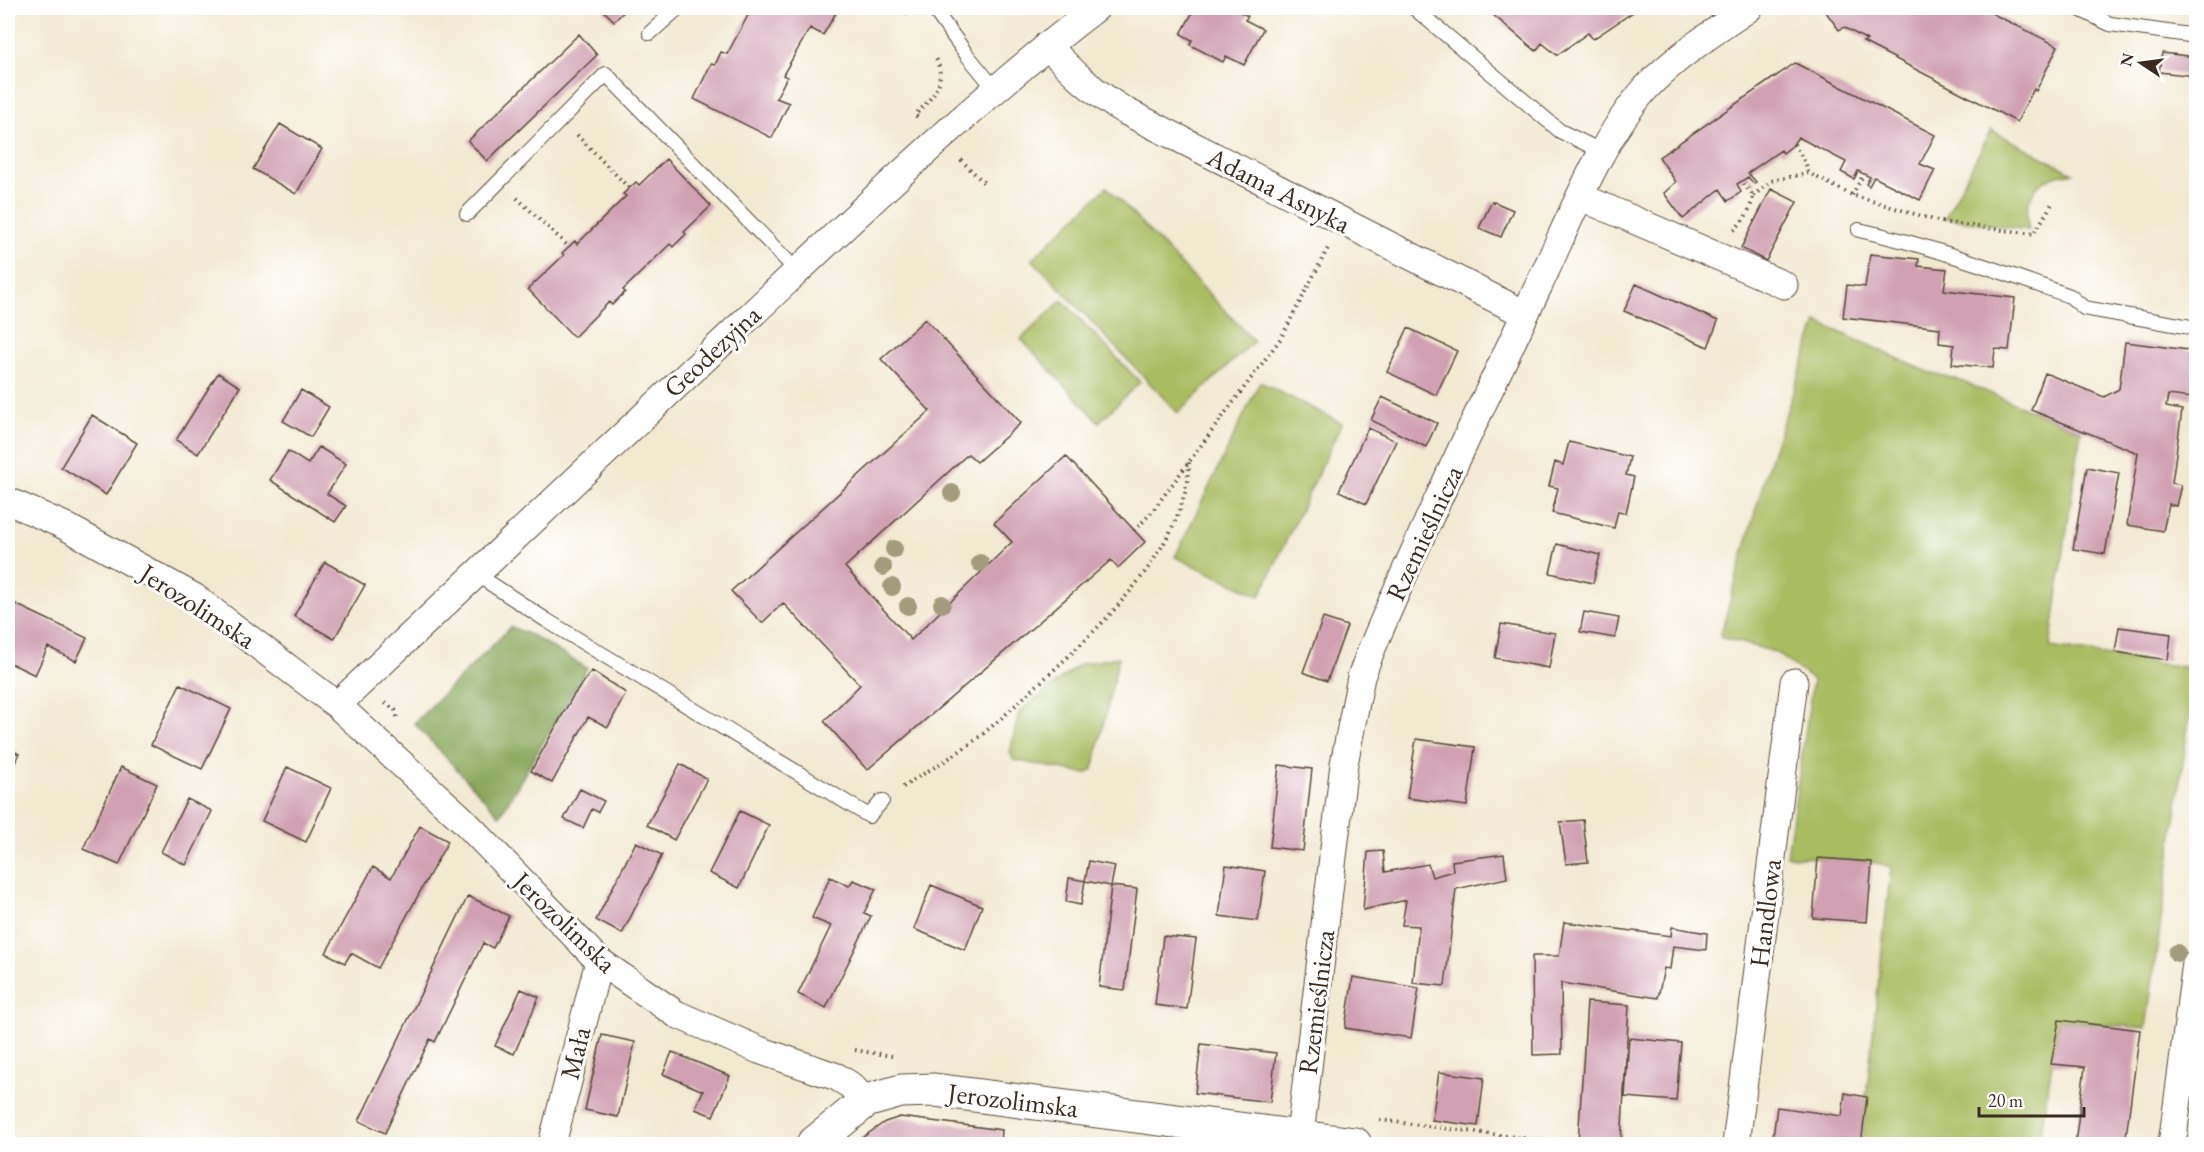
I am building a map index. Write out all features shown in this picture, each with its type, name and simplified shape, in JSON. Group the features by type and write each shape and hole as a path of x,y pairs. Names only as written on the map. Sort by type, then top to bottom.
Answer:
{"street":[{"name":"Geodezyjna","path":"337,705 797,271 995,89 1096,8"},
{"name":"Rzemieślnicza","path":"1300,1141 1344,764 1361,677 1387,612 1525,315 1603,152 1622,119 1647,88 1689,49 1749,8"},
{"name":"Adama Asnyka","path":"1047,45 1084,84 1125,111 1525,315"},
{"path":"1581,197 1784,285"},
{"name":"Jerozolimska","path":"8,501 63,525 194,597 337,705 463,820 598,961 676,1014 759,1050 837,1077 850,1084 866,1101 901,1091 934,1090 1300,1141 1363,1132"},
{"name":"Handlowa","path":"1736,1144 1794,682"},
{"name":"Mała","path":"552,1144 598,961"},
{"path":"2172,1144 2196,963"},
{"path":"813,1144 866,1101"}],"lane":[{"path":"650,33 678,8"},
{"path":"933,8 995,89"},
{"path":"1414,8 1560,131 1603,152"},
{"path":"2077,8 2110,24 2196,36"},
{"path":"467,214 606,74 797,271"},
{"path":"1859,231 1911,242 1966,259 2070,296 2084,308 2196,328"},
{"path":"476,574 546,620 869,816 882,801"}],"path":[{"path":"561,120 629,188"},
{"path":"1794,144 1806,164 1808,173"},
{"path":"1703,250 1737,228 1750,209 1753,196 1771,181 1808,173 1852,195 1941,222 2034,234 2053,202"},
{"path":"1852,195 1864,174"},
{"path":"500,181 568,247"},
{"path":"1742,181 1753,196"},
{"path":"1134,531 1151,513 1281,338 1330,243"},
{"path":"882,801 980,736 1078,648 1111,615 1149,565 1182,507 1189,481 1189,462"},
{"path":"360,683 395,710 400,724"},
{"path":"851,1049 897,1056"},
{"path":"1363,1132 1570,1144"}],"green space":[{"path":"1991,130 2073,173 2051,178 2035,190 2028,207 2029,230 1945,218"},
{"path":"1107,187 1254,341 1178,413 1032,259"},
{"path":"1062,300 1140,382 1099,422 1021,339"},
{"path":"1817,322 1928,372 1956,379 2081,431 2050,647 2196,669 2146,1028 2059,1020 2039,1144 1861,1144 1891,867 1872,862 1787,856 1813,680 1775,652 1720,637 1767,469"},
{"path":"1260,382 1342,423 1260,596 1175,557"},
{"path":"511,627 531,635 587,668 500,816 414,723"},
{"path":"1119,657 1093,769 1086,774 1014,760 1010,753 1019,712 1080,664"}],"building":[{"path":"601,8 628,8 614,21"},
{"path":"752,8 832,8 837,11 823,35 810,28 783,75 787,77 776,98 789,103 772,138 694,99 711,64 715,65 721,52 727,54"},
{"path":"1195,8 1231,8 1248,16 1245,20 1263,29 1244,65 1226,56 1223,62 1190,45 1192,40 1181,34"},
{"path":"1485,8 1639,8 1593,39 1588,33 1557,55 1542,43 1536,51"},
{"path":"1823,8 1981,8 2058,46 2036,91 2034,89 2017,122 1863,42 1867,40 1844,27 1839,30"},
{"path":"579,34 597,55 487,161 468,141"},
{"path":"2162,53 2196,57 2196,76 2159,72"},
{"path":"1795,63 1935,135 1920,164 1935,170 1920,200 1874,177 1869,186 1866,184 1870,177 1858,171 1854,179 1841,172 1846,162 1798,137 1783,153 1781,150 1748,173 1756,182 1754,184 1748,177 1737,184 1741,192 1728,201 1720,189 1683,219 1664,193 1676,182 1659,157"},
{"path":"280,124 322,149 296,194 253,169"},
{"path":"666,159 711,206 684,232 686,234 673,247 670,244 623,290 625,292 612,305 609,302 574,337 528,289 564,255 562,253 575,241 577,244 626,196 623,194 636,182 639,185"},
{"path":"1771,189 1797,202 1766,261 1741,248"},
{"path":"1492,201 1513,210 1501,237 1479,228"},
{"path":"1870,254 1919,259 1918,266 1947,269 1944,290 2015,298 2009,350 1995,349 1993,368 1952,364 1954,345 1939,343 1940,328 1843,317 1847,285 1865,287"},
{"path":"1636,284 1718,321 1708,347 1624,311"},
{"path":"925,319 1021,423 977,462 968,454 845,567 911,640 1012,542 994,523 1066,456 1145,542 1118,568 1111,560 867,770 824,721 860,685 783,603 762,623 731,591 930,411 881,359"},
{"path":"1408,328 1457,351 1436,395 1387,372"},
{"path":"2125,342 2196,351 2192,398 2168,395 2166,407 2182,410 2172,483 2181,485 2176,506 2169,504 2163,531 2127,525 2138,453 2031,410 2045,373 2104,397 2119,389"},
{"path":"218,373 240,387 198,454 176,440"},
{"path":"301,390 329,407 311,437 283,421"},
{"path":"1382,397 1437,423 1426,447 1371,420"},
{"path":"92,415 137,443 106,495 61,467"},
{"path":"1368,428 1396,441 1366,504 1339,491"},
{"path":"1569,442 1630,457 1626,475 1634,477 1626,513 1618,511 1614,528 1552,513 1558,488 1549,486 1555,462 1563,465"},
{"path":"319,447 346,464 327,494 346,506 335,522 270,480 288,451 308,464"},
{"path":"2087,467 2119,473 2105,554 2073,549"},
{"path":"1557,544 1600,555 1593,583 1550,573"},
{"path":"325,562 365,585 334,639 294,616"},
{"path":"9,601 87,638 76,661 48,647 35,675 8,662"},
{"path":"1584,612 1619,618 1615,638 1580,632"},
{"path":"1323,618 1347,626 1327,681 1303,672"},
{"path":"1501,624 1555,633 1549,668 1495,658"},
{"path":"2119,627 2171,634 2168,660 2115,652"},
{"path":"592,671 626,693 608,727 588,717 552,783 531,771 573,696"},
{"path":"180,684 231,709 202,769 151,745"},
{"path":"1416,739 1475,747 1467,806 1407,798"},
{"path":"8,748 19,754 8,778"},
{"path":"680,764 707,779 674,840 647,825"},
{"path":"1279,765 1312,769 1303,851 1270,847"},
{"path":"121,767 157,784 119,865 83,849"},
{"path":"287,767 331,788 306,842 262,821"},
{"path":"580,789 604,801 598,812 592,809 583,828 564,819"},
{"path":"187,799 212,811 186,865 161,852"},
{"path":"740,811 769,825 739,888 709,873"},
{"path":"1583,820 1588,862 1566,864 1560,822"},
{"path":"420,826 448,841 378,968 351,953 345,963 326,953 373,867 391,878"},
{"path":"636,842 662,855 622,934 596,920"},
{"path":"1383,851 1385,872 1428,864 1432,877 1453,871 1452,861 1504,854 1507,878 1456,889 1445,986 1413,983 1419,926 1402,925 1406,900 1363,910 1368,852"},
{"path":"1818,858 1872,862 1867,922 1813,918"},
{"path":"1089,861 1115,866 1111,886 1085,881"},
{"path":"1226,865 1265,871 1258,921 1219,916"},
{"path":"830,877 849,886 853,880 876,889 864,913 871,916 826,1008 798,994 831,926 812,918"},
{"path":"1069,878 1085,881 1081,905 1066,902"},
{"path":"931,885 982,906 965,950 914,929"},
{"path":"1111,886 1137,889 1125,990 1099,987"},
{"path":"468,896 509,916 493,948 483,943 435,1042 430,1039 385,1133 359,1121"},
{"path":"1564,922 1671,936 1672,927 1707,933 1706,950 1673,946 1670,969 1664,968 1658,998 1561,983 1562,1054 1533,1055 1532,956 1559,956"},
{"path":"1163,936 1196,939 1187,1009 1155,1005"},
{"path":"1353,977 1419,988 1411,1038 1345,1028"},
{"path":"521,989 539,997 514,1054 495,1046"},
{"path":"1587,1002 1629,1005 1621,1144 1578,1143"},
{"path":"2059,1020 2140,1030 2125,1144 2075,1144 2085,1067 2051,1064"},
{"path":"602,1035 635,1042 618,1117 585,1110"},
{"path":"1629,1038 1681,1043 1676,1101 1625,1097"},
{"path":"1201,1044 1276,1053 1270,1102 1195,1093"},
{"path":"672,1052 730,1076 713,1116 695,1109 703,1091 663,1074"},
{"path":"1439,1072 1484,1078 1478,1126 1432,1120"},
{"path":"1845,1093 1867,1097 1861,1144 1772,1144 1777,1107 1842,1116"},
{"path":"900,1117 1002,1130 1001,1144 853,1144 885,1122"}]}
